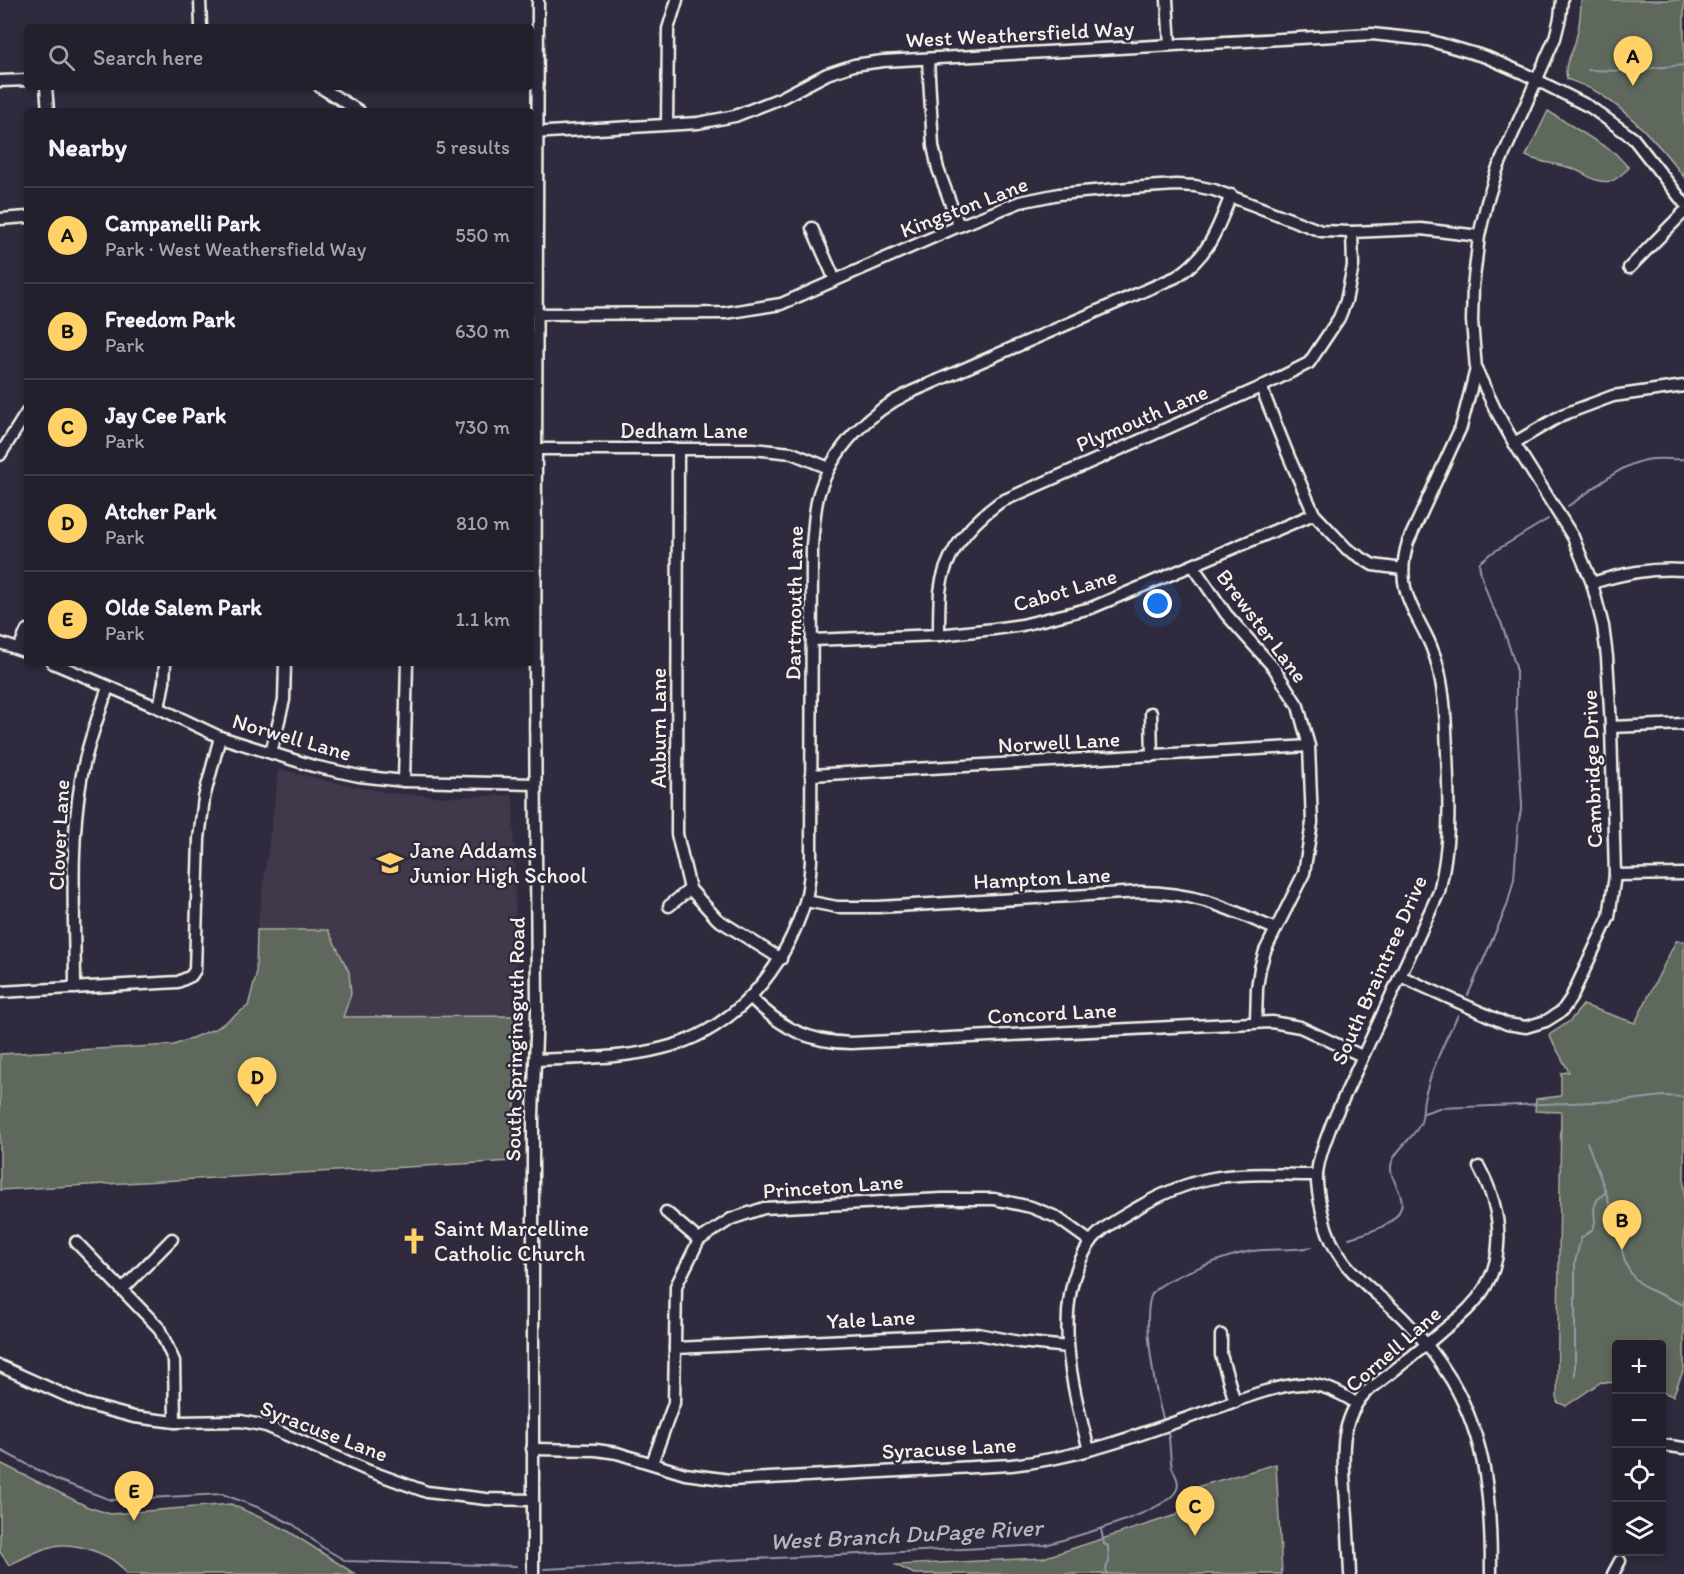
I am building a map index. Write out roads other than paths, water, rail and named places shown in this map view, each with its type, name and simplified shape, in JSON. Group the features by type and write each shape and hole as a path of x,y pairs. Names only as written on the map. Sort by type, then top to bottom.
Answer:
{"street":[{"path":"200,0 201,24"},
{"name":"South Springinsguth Road","path":"533,1574 533,1127 536,1060 534,381 537,314 534,133 538,0"},
{"path":"667,123 668,29 677,0"},
{"path":"1167,0 1170,45"},
{"name":"South Braintree Drive","path":"1491,1574 1490,1501 1485,1467 1471,1421 1452,1381 1427,1345 1401,1316 1353,1274 1339,1257 1324,1220 1317,1175 1322,1150 1362,1056 1439,892 1447,861 1450,819 1442,684 1432,646 1405,594 1402,569 1408,542 1461,427 1476,369 1472,321 1473,286 1479,236 1487,202 1497,170 1558,28 1562,0"},
{"name":"West Weathersfield Way","path":"534,133 667,123 698,123 735,116 781,98 820,76 854,65 1343,34 1382,34 1428,40 1466,50 1509,66 1590,107 1633,138 1684,203"},
{"path":"928,59 933,146 938,169 959,226"},
{"path":"0,81 24,80"},
{"path":"46,90 48,108"},
{"path":"325,90 354,108"},
{"name":"Kingston Lane","path":"537,314 725,313 781,304 959,226 1020,202 1059,194 1176,185 1195,186 1231,195 1322,231 1421,229 1479,236"},
{"name":"Dartmouth Lane","path":"536,1060 621,1056 662,1049 709,1029 751,998 781,959 806,901 811,861 812,545 815,516 819,494 829,468 857,429 894,400 1185,272 1211,243 1231,195"},
{"path":"1629,268 1684,212"},
{"path":"0,219 24,218"},
{"path":"812,228 835,280"},
{"name":"Plymouth Lane","path":"939,634 940,591 950,561 967,530 994,506 1012,495 1261,387 1309,363 1340,318 1346,301 1353,267 1352,232"},
{"name":"Cambridge Drive","path":"1400,976 1507,1024 1526,1027 1546,1021 1565,1007 1580,978 1608,917 1615,875 1611,727 1603,626 1592,583 1569,530 1514,443 1476,369"},
{"path":"1514,443 1562,415 1613,396 1684,386"},
{"path":"1261,387 1288,457 1314,514 1347,549 1373,565 1402,569"},
{"path":"0,455 24,417"},
{"path":"17,430 24,434"},
{"name":"Dedham Lane","path":"536,449 777,450 792,453 829,468"},
{"name":"Auburn Lane","path":"678,449 677,834 690,889 717,919 781,959"},
{"name":"Cabot Lane","path":"812,640 939,634 1022,625 1091,608 1314,514"},
{"name":"Brewster Lane","path":"1193,566 1226,614 1274,669 1298,706 1309,746 1312,823 1304,873 1265,951 1260,968 1256,1021"},
{"path":"1592,583 1635,571 1684,570"},
{"path":"0,643 23,650"},
{"name":"Norwell Lane","path":"60,666 220,737 313,766 359,777 404,781 535,784"},
{"path":"159,708 165,682 165,666"},
{"path":"271,753 284,700 285,666"},
{"path":"404,781 407,666"},
{"name":"Clover Lane","path":"75,988 77,808 88,746 108,687"},
{"path":"1151,713 1152,756"},
{"path":"1611,727 1684,724"},
{"path":"0,992 178,982 191,976 195,970 201,819 204,798 220,737"},
{"name":"Norwell Lane","path":"811,775 1309,746"},
{"path":"1615,875 1684,874"},
{"path":"669,906 690,889"},
{"name":"Hampton Lane","path":"806,901 837,908 1141,892 1173,893 1222,905 1275,930"},
{"name":"Concord Lane","path":"751,998 778,1022 796,1032 816,1040 843,1043 1256,1021 1300,1027 1362,1056"},
{"name":"Cornell Lane","path":"1350,1574 1343,1443 1347,1425 1356,1403 1365,1393 1427,1345 1469,1308 1489,1278 1499,1247 1499,1227 1496,1207 1489,1186 1479,1167"},
{"path":"1089,1450 1074,1392 1068,1347 1072,1288 1076,1269 1091,1242 1125,1215 1158,1196 1194,1183 1215,1177 1317,1175"},
{"name":"Princeton Lane","path":"699,1240 731,1219 764,1208 973,1198 1003,1200 1031,1207 1056,1217 1091,1242"},
{"path":"652,1463 674,1403 676,1286 699,1240 666,1212"},
{"path":"122,1290 172,1239"},
{"path":"75,1242 159,1328 174,1361 175,1422"},
{"name":"Yale Lane","path":"675,1348 978,1334 1019,1342 1068,1347"},
{"path":"1221,1335 1221,1355 1235,1402"},
{"name":"Syracuse Lane","path":"0,1366 85,1404 134,1417 175,1422 222,1420 252,1422 279,1431 369,1471 427,1492 486,1499 532,1500"},
{"name":"Syracuse Lane","path":"532,1449 607,1452 631,1456 685,1474 730,1480 1011,1465 1044,1461 1089,1450 1284,1387 1301,1384 1319,1386 1335,1391 1356,1403"},
{"path":"1666,1446 1684,1448"},
{"path":"1612,1574 1620,1562"}],"waterway":[{"path":"1588,70 1623,71 1684,65"},
{"name":"West Branch DuPage River","path":"1568,506 1615,473 1635,463 1655,459 1684,459"},
{"name":"West Branch DuPage River","path":"1468,995 1507,906 1514,879 1518,825 1522,805 1516,709 1516,667 1501,622 1491,604 1479,563 1548,519"},
{"name":"West Branch DuPage River","path":"1349,1238 1385,1225 1400,1210 1402,1204 1392,1174 1392,1162 1421,1122 1424,1098 1432,1074 1458,1015"},
{"path":"1424,1113 1439,1108 1622,1101 1663,1096 1684,1097"},
{"path":"1587,1142 1606,1192 1626,1265 1634,1278 1646,1288 1684,1305"},
{"path":"1575,1377 1575,1262 1581,1238 1592,1230 1595,1223 1594,1209 1597,1200 1606,1192"},
{"name":"West Branch DuPage River","path":"1164,1421 1157,1394 1149,1337 1148,1319 1152,1294 1183,1274 1230,1257 1252,1251 1312,1247"},
{"name":"West Branch DuPage River","path":"544,1569 1045,1545 1117,1523 1170,1498 1177,1489 1178,1483 1172,1467 1167,1429"},
{"name":"West Branch DuPage River","path":"0,1450 57,1480 111,1500 222,1494 260,1508 294,1525 322,1547 346,1561 516,1566"},
{"path":"1101,1529 1104,1544 1108,1546 1107,1574"}],"place":[{"name":"Campanelli Park","path":"1633,86"},
{"name":"Jane Addams Junior High School","path":"390,863"},
{"name":"Atcher Park","path":"257,1107"},
{"name":"Saint Marcelline Catholic Church","path":"414,1241"},
{"name":"Freedom Park","path":"1622,1250"},
{"name":"Olde Salem Park","path":"134,1521"},
{"name":"Jay Cee Park","path":"1195,1536"}]}
